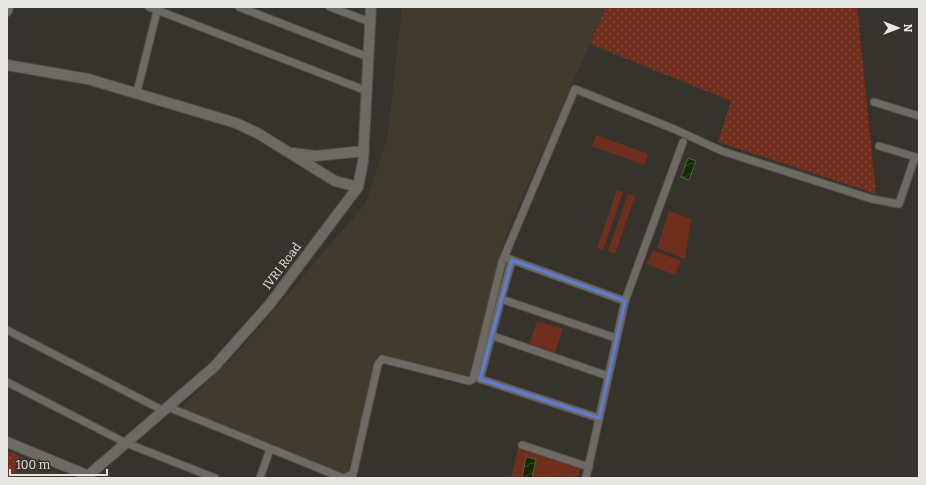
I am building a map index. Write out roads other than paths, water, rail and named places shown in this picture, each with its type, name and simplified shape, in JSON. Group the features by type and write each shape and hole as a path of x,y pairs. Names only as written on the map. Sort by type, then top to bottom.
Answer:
{"street":[{"path":"7,11 8,7"},
{"path":"149,7 158,9 367,91"},
{"path":"238,7 368,57"},
{"path":"330,7 370,22"},
{"name":"IVRI Road","path":"89,477 90,474 214,367 241,338 270,304 358,187 364,152 371,7"},
{"path":"137,92 158,9"},
{"path":"7,65 88,79 137,92 236,123 259,134 335,181 358,187"},
{"path":"7,330 166,409 344,478 353,474 378,364 382,359 469,381 473,379 504,257 575,90 674,129 722,151 872,199 899,204 917,157 879,146"},
{"path":"874,102 919,116"},
{"path":"586,478 625,301 683,142"},
{"path":"289,153 316,156 364,152"},
{"path":"314,168 316,156"},
{"path":"504,257 625,301"},
{"path":"512,260 501,299 493,336 480,378 599,418"},
{"path":"501,299 616,338"},
{"path":"493,336 608,376"},
{"path":"7,382 126,443 216,478"},
{"path":"7,442 89,477"},
{"path":"522,445 589,467"},
{"path":"260,478 270,449"}],"water":[{"path":"688,158 696,161 689,180 681,177"},
{"path":"526,457 536,459 532,478 522,478"}]}
